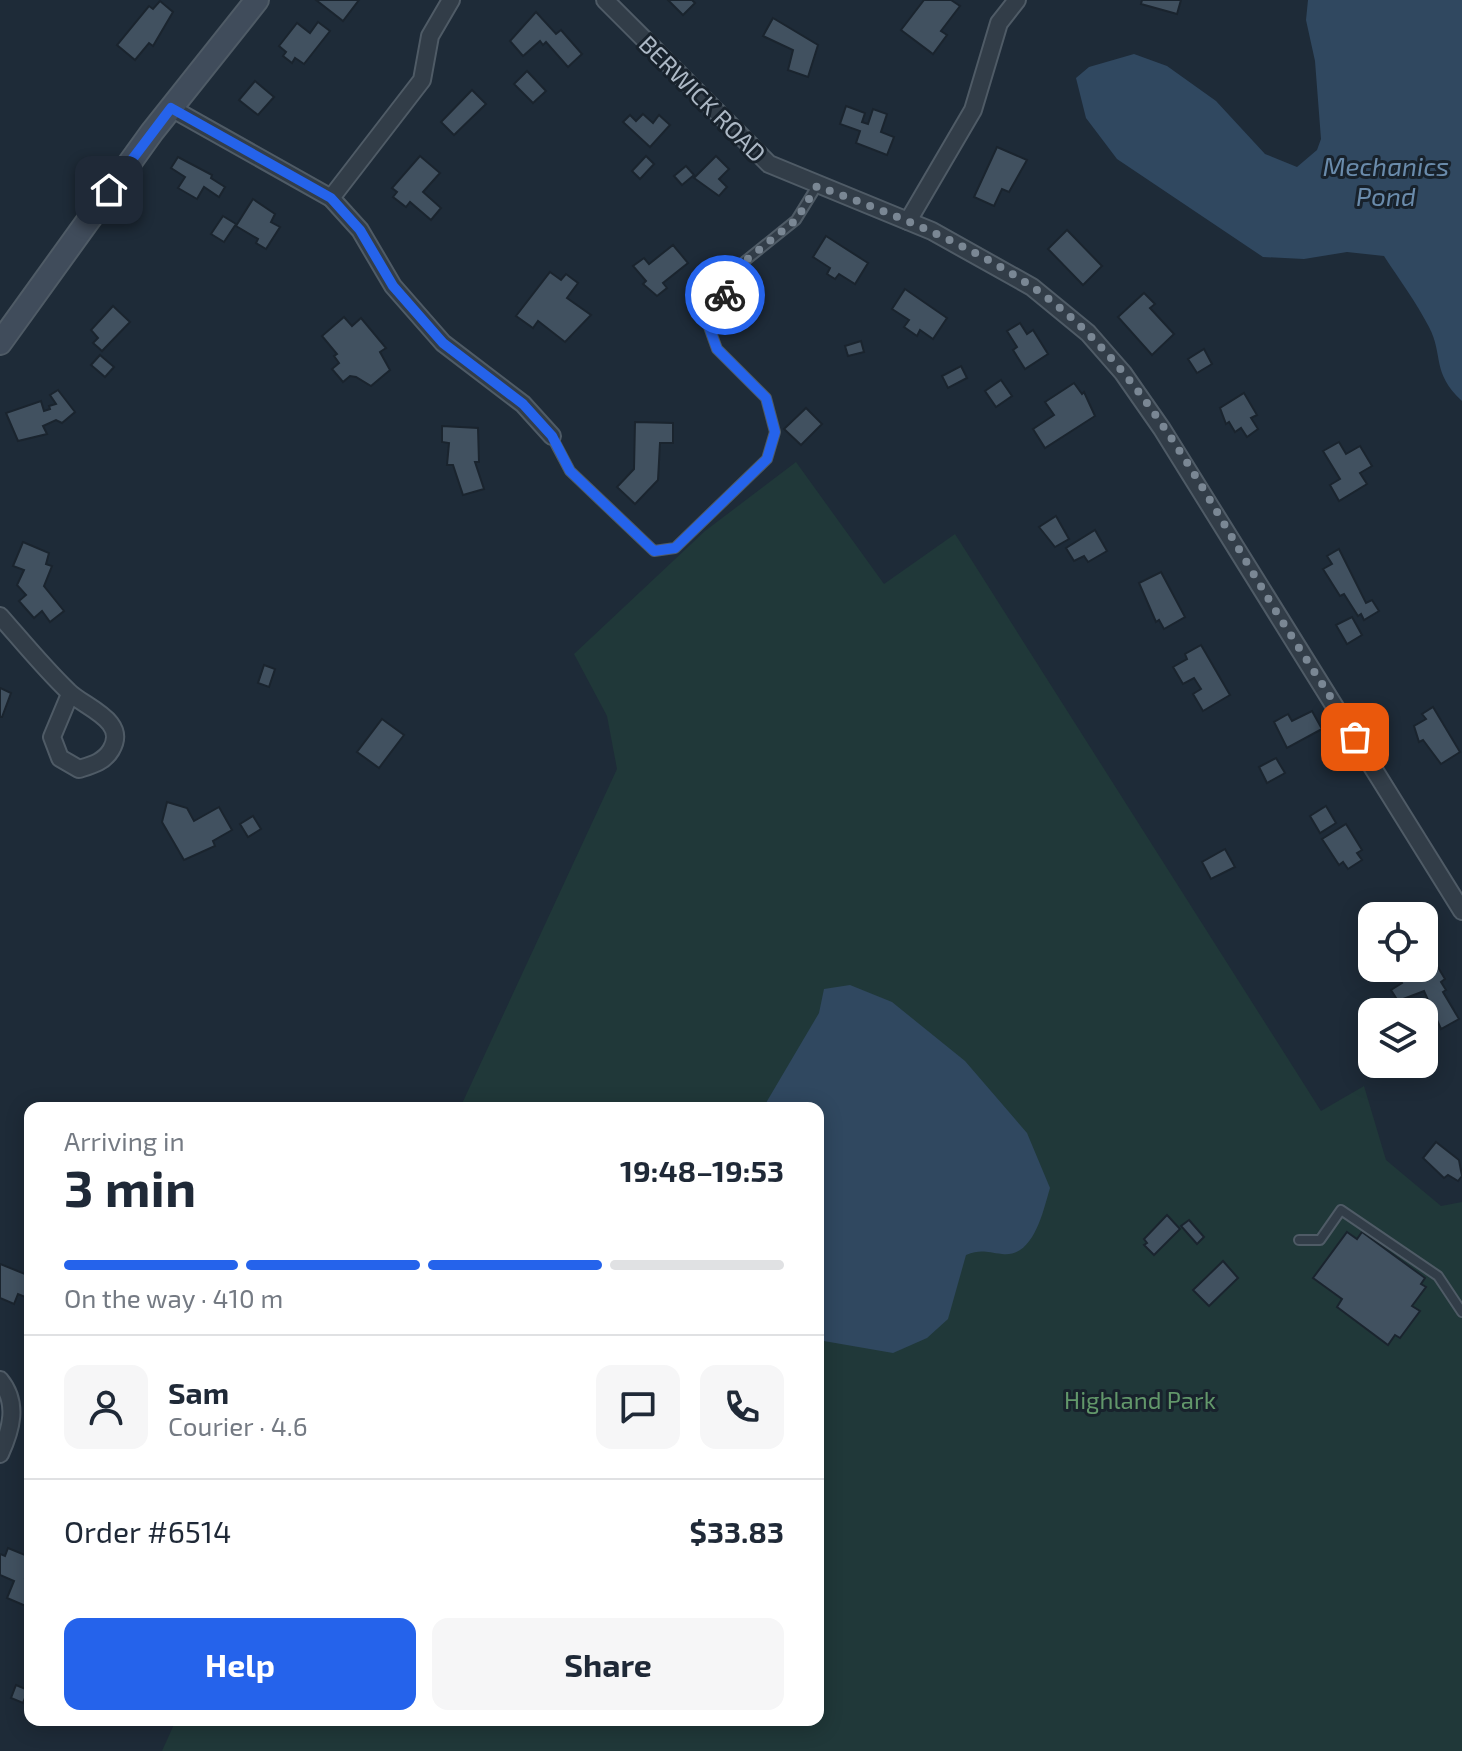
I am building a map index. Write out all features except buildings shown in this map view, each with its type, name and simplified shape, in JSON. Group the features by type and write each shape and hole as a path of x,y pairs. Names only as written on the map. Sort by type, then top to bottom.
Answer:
{"main road":[{"path":"0,343 171,108 257,0"}],"street":[{"path":"331,198 422,80 430,36 451,0"},
{"name":"BERWICK ROAD","path":"605,0 750,149 769,164 908,221 1032,287 1088,333 1123,373 1221,519 1462,911"},
{"path":"908,221 973,110 999,23 1017,0"},
{"path":"171,108 331,198 360,230 393,286 443,343 523,404 552,436"},
{"path":"0,616 70,694 100,713 113,727 115,737 107,756 79,769 60,758 52,737 70,694"},
{"path":"0,1380 12,1404 11,1431 0,1454"}],"lane":[{"path":"552,436 570,471 654,551 675,548 767,459 775,432 766,398 717,349 708,324 745,261 796,220 817,186"},
{"path":"1299,1240 1320,1240 1341,1210 1438,1276 1462,1312"}],"green space":[{"name":"Highland Park","path":"796,462 884,584 955,534 1321,1111 1364,1086 1386,1160 1441,1206 1462,1202 1462,1751 162,1751 173,1726 824,1726 824,1102 463,1102 617,769 607,716 574,654 705,531"}],"water":[{"name":"Mechanics Pond","path":"1308,0 1462,0 1462,401 1446,381 1429,327 1384,256 1347,252 1304,259 1263,257 1117,159 1086,118 1076,78 1089,67 1134,54 1167,66 1216,101 1265,154 1297,167 1317,150 1321,139 1315,61 1306,20"},
{"path":"850,985 892,1002 965,1061 1027,1133 1050,1188 1035,1231 1022,1249 1013,1253 980,1252 966,1255 948,1319 927,1338 893,1353 824,1341 824,1102 767,1102 819,1013 824,989"}],"way so far":[{"path":"725,295 745,261 796,220 817,186 932,231 1032,287 1088,333 1123,373 1221,519 1355,737"}],"route":[{"path":"109,190 171,108 331,198 360,230 393,286 443,343 523,404 552,436 570,471 654,551 675,548 767,459 775,432 766,398 717,349 708,324 725,295"}]}
